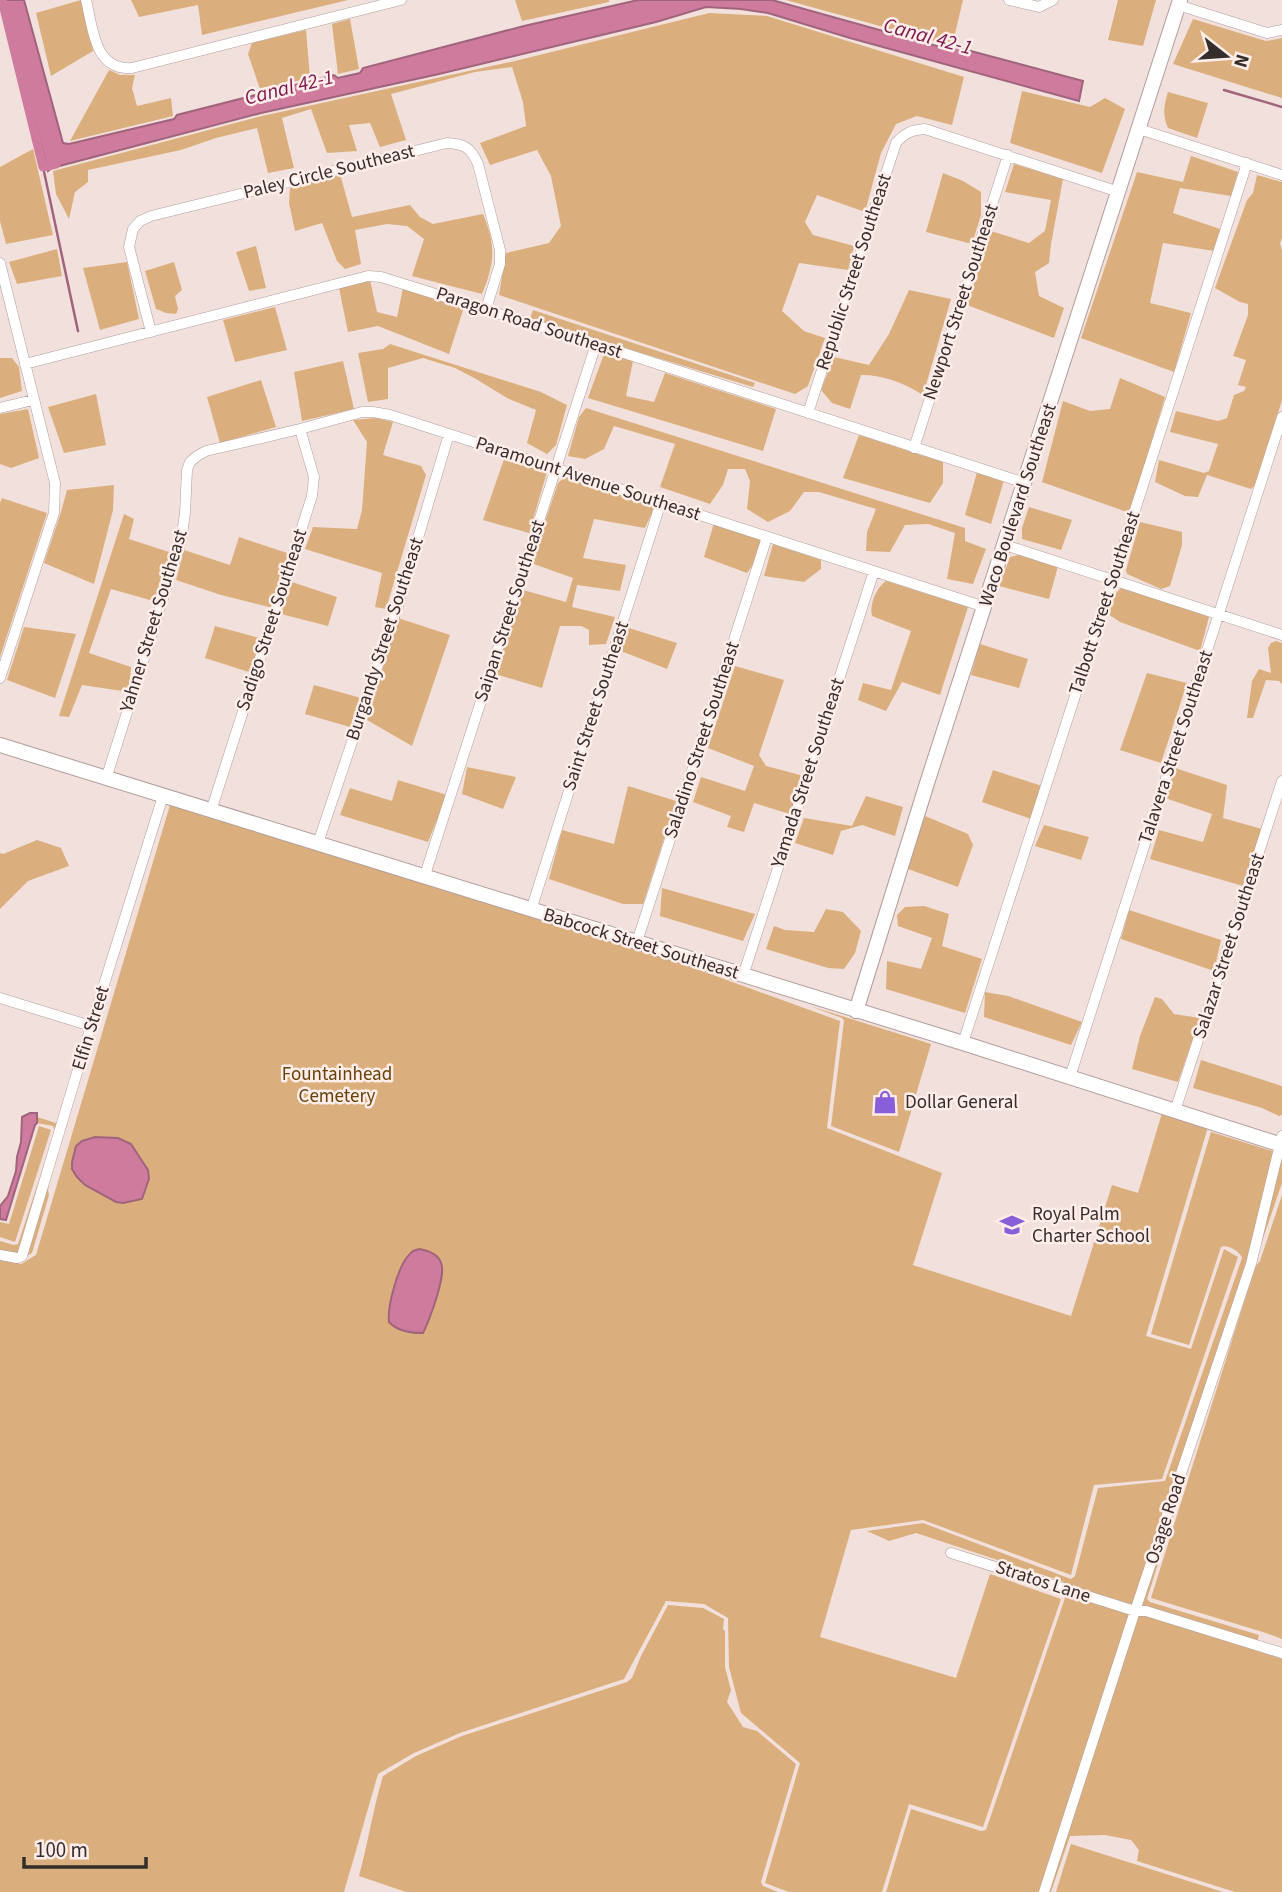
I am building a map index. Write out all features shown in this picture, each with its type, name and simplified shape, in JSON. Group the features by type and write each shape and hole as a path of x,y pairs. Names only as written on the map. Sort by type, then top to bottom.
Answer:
{"main road":[{"name":"Waco Boulevard Southeast","path":"856,1011 1179,3"},
{"name":"Babcock Street Southeast","path":"0,745 1175,1111 1281,1141"}],"street":[{"path":"86,0 99,51 106,61 123,69 401,0"},
{"path":"1009,0 1039,7 1049,2"},
{"path":"1179,3 1267,33 1282,30"},
{"name":"Republic Street Southeast","path":"808,414 896,143 912,130 925,129 1008,155"},
{"path":"1139,129 1282,175"},
{"name":"Paley Circle Southeast","path":"151,332 129,247 133,229 140,221 150,216 447,143 458,143 473,153 500,250 500,264 486,309"},
{"path":"1008,155 1119,192"},
{"name":"Newport Street Southeast","path":"914,448 1008,155"},
{"name":"Talbott Street Southeast","path":"962,1044 1247,163"},
{"path":"0,263 55,483 54,513 0,678"},
{"name":"Paragon Road Southeast","path":"25,364 368,276 393,279 1025,483"},
{"name":"Saipan Street Southeast","path":"424,878 596,344"},
{"path":"0,408 33,400"},
{"name":"Paramount Avenue Southeast","path":"190,462 206,451 362,412 390,415 985,607"},
{"name":"Talavera Street Southeast","path":"1070,1077 1282,417"},
{"name":"Sadigo Street Southeast","path":"211,810 312,496 314,477 300,429"},
{"name":"Burgandy Street Southeast","path":"318,843 398,605 449,434"},
{"name":"Yahner Street Southeast","path":"106,779 181,541 185,482 190,462"},
{"name":"Saint Street Southeast","path":"531,910 661,502"},
{"name":"Saladino Street Southeast","path":"637,942 767,537"},
{"path":"1005,545 1282,635"},
{"name":"Yamada Street Southeast","path":"743,976 874,571"},
{"name":"Salazar Street Southeast","path":"1175,1111 1282,781"},
{"name":"Elfin Street","path":"0,1255 17,1258 22,1256 163,796"},
{"path":"0,998 91,1026"},
{"name":"Osage Road","path":"1045,1892 1251,1264 1281,1141"},
{"name":"Stratos Lane","path":"951,1553 1135,1611 1146,1611 1282,1653"}],"green space":[{"path":"81,0 93,51 51,76 36,13"},
{"path":"131,0 348,0 202,35 198,5 139,17"},
{"path":"515,0 609,0 609,2 522,21"},
{"path":"786,0 963,0 952,46"},
{"path":"1118,0 1156,0 1143,46 1108,40"},
{"path":"709,13 767,16 964,77 952,125 917,116 896,124 881,153 865,212 817,195 805,222 813,235 854,246 848,270 799,263 782,311 804,331 825,338 808,386 795,394 499,295 506,253 549,243 561,226 551,176 537,150 490,165 480,143 526,126 523,102 512,67 475,72 391,94 406,140 380,147 370,123 349,125 357,151 327,153 311,109 282,118 294,168 268,173 257,128 181,150 88,170 88,182 75,192 69,219 56,194 53,171 262,116 515,61"},
{"path":"350,19 359,69 338,74 332,24"},
{"path":"1193,19 1266,41 1282,38 1282,98 1173,64"},
{"path":"306,30 310,78 260,89 248,54 252,43"},
{"path":"109,70 120,75 135,75 132,88 137,106 171,98 173,116 70,141"},
{"path":"1022,91 1090,107 1105,98 1125,109 1102,173 1010,143"},
{"path":"1168,92 1208,103 1197,138 1168,128 1164,110"},
{"path":"33,149 53,235 6,244 0,221 0,167"},
{"path":"1191,156 1238,172 1231,196 1180,188 1173,213 1220,229 1214,251 1163,243 1150,303 1191,313 1174,372 1081,338 1137,172 1183,182"},
{"path":"1014,164 1063,179 1049,263 1035,272 1039,296 1064,308 1054,338 967,305 991,231 1029,243 1045,231 1051,200 1005,192"},
{"path":"943,173 981,192 981,215 972,244 926,232"},
{"path":"340,174 352,217 410,205 420,217 433,224 483,214 490,235 492,254 482,294 412,276 424,239 407,226 387,224 355,230 361,264 345,269 337,261 322,223 295,231 289,203 290,188"},
{"path":"1257,175 1282,182 1282,400 1256,484 1251,489 1207,475 1198,497 1185,496 1155,482 1159,460 1204,473 1209,471 1218,444 1170,432 1176,411 1218,421 1227,418 1234,395 1244,391 1246,387 1238,385 1246,360 1233,356 1248,315 1248,304 1215,288 1247,200 1253,193"},
{"path":"256,246 266,288 249,291 236,252"},
{"path":"57,249 62,276 17,284 9,262"},
{"path":"127,262 139,319 100,330 83,268"},
{"path":"174,262 182,290 175,296 178,309 176,314 156,309 145,271"},
{"path":"370,280 377,312 397,317 403,288 464,307 449,354 378,326 348,332 339,288"},
{"path":"909,290 951,299 923,395 894,380 861,375 850,409 832,403 821,390 834,357 869,365 889,334"},
{"path":"275,307 287,350 235,362 223,320"},
{"path":"533,310 755,383 753,387 530,319"},
{"path":"390,344 541,392 567,405 556,445 547,454 527,443 536,410 507,398 455,368 423,358 388,368 388,399 368,402 358,353 383,349"},
{"path":"604,354 633,361 626,396 654,402 665,373 776,409 763,451 588,398"},
{"path":"0,358 12,358 19,367 22,391 0,398"},
{"path":"343,361 354,409 302,421 294,372"},
{"path":"1120,378 1165,397 1130,513 1042,482 1063,401 1090,411 1110,409"},
{"path":"261,380 276,427 220,443 207,397"},
{"path":"96,394 106,445 64,453 48,407"},
{"path":"586,408 965,528 965,541 986,549 973,584 947,579 955,533 928,524 905,525 890,552 866,551 867,532 876,509 819,492 804,492 790,511 768,522 747,509 750,481 745,469 728,469 723,485 710,504 660,487 675,444 614,426 604,449 585,459 568,456 579,417"},
{"path":"28,409 39,458 11,468 0,464 0,414"},
{"path":"376,418 393,422 383,455 421,466 426,475 386,609 375,607 382,573 305,549 313,527 357,529 362,510 367,442 353,420"},
{"path":"859,435 943,462 943,483 930,503 843,478"},
{"path":"504,459 547,472 529,533 483,520"},
{"path":"977,472 1004,480 991,524 965,515"},
{"path":"565,477 655,506 645,528 594,519 583,558 626,565 620,591 577,585 572,607 615,617 606,644 589,645 589,630 581,626 560,626 542,688 495,674 523,590 566,602 573,578 531,563 558,483"},
{"path":"114,485 113,510 94,584 44,563 67,490"},
{"path":"2,498 47,513 0,657 0,503"},
{"path":"1029,507 1072,520 1061,550 1022,539 1022,528"},
{"path":"124,514 134,519 129,539 172,553 157,602 111,589 89,653 131,667 129,692 82,685 69,717 59,716"},
{"path":"1140,522 1182,532 1182,545 1170,586 1161,589 1127,574"},
{"path":"714,523 761,540 754,563 747,573 704,557"},
{"path":"239,537 290,554 273,608 176,580 184,550 230,565"},
{"path":"773,544 821,560 821,569 804,582 764,576"},
{"path":"1023,554 1058,566 1049,599 999,586 1010,557"},
{"path":"886,581 968,607 940,695 902,682 886,711 858,700 863,683 891,690 911,631 872,616 874,596"},
{"path":"292,582 337,597 328,626 281,614"},
{"path":"1123,586 1209,617 1200,651 1120,622 1108,614 1115,594"},
{"path":"398,618 450,635 412,746 367,720"},
{"path":"215,626 263,639 252,673 205,658"},
{"path":"24,627 76,634 55,698 7,680"},
{"path":"629,628 677,643 667,669 621,651"},
{"path":"1276,641 1282,643 1282,684 1279,681 1266,680 1253,718 1247,718 1252,681 1259,669 1271,673 1268,648"},
{"path":"980,644 1028,659 1019,688 971,675"},
{"path":"735,666 784,680 759,755 766,766 804,776 793,815 754,803 744,832 727,827 731,816 693,802 701,777 745,791 754,766 708,748"},
{"path":"1147,673 1187,683 1161,763 1120,750"},
{"path":"314,685 361,698 350,727 305,714"},
{"path":"467,767 516,777 503,809 462,794"},
{"path":"1175,768 1227,785 1223,818 1262,829 1243,886 1150,859 1159,830 1203,842 1212,814 1165,798"},
{"path":"993,770 1042,786 1031,819 982,802"},
{"path":"398,780 447,795 428,842 340,815 350,788 392,801"},
{"path":"628,786 676,801 643,904 623,904 549,879 562,830 614,844"},
{"path":"866,796 903,807 895,836 862,825 841,831 833,855 795,843 804,818 852,826"},
{"name":"Fountainhead Cemetery","path":"170,805 633,946 840,1021 827,1128 942,1173 913,1265 1071,1316 1112,1185 1138,1193 1162,1113 1208,1127 1146,1336 1191,1349 1224,1249 1238,1257 1162,1479 1094,1485 1071,1575 923,1520 851,1530 820,1637 956,1678 990,1574 1061,1599 983,1827 909,1804 882,1892 789,1892 765,1883 800,1763 741,1713 729,1667 728,1618 704,1604 666,1601 624,1679 460,1733 414,1753 378,1774 344,1892 0,1892 0,1258 21,1264 36,1255"},
{"path":"925,816 968,834 973,845 958,887 908,869"},
{"path":"1044,825 1089,837 1081,860 1035,846"},
{"path":"37,840 61,848 69,866 28,881 0,909 0,853"},
{"path":"662,888 755,914 743,941 660,916"},
{"path":"924,906 949,914 942,946 982,959 965,1013 886,989 887,961 921,969 932,938 898,926 897,915 905,907"},
{"path":"826,909 843,912 861,931 855,953 844,969 828,968 766,949 774,926 785,930 814,932"},
{"path":"1129,910 1221,940 1214,971 1121,939"},
{"path":"985,992 1008,996 1082,1022 1071,1045 984,1017"},
{"path":"1155,997 1162,999 1174,1014 1200,1018 1178,1082 1132,1069 1140,1036"},
{"path":"810,1006 931,1044 899,1152 831,1126 844,1021"},
{"path":"1201,1060 1282,1086 1282,1115 1193,1088"},
{"path":"37,1117 59,1124 49,1195 32,1253 20,1260 0,1255 0,1241 18,1244 55,1131 53,1126 37,1123"},
{"path":"39,1126 51,1130 15,1242 0,1237 0,1222 9,1224"},
{"path":"1211,1132 1282,1154 1282,1183 1256,1259 1251,1265 1147,1599 1259,1635 1255,1650 1282,1659 1282,1892 1235,1892 1137,1861 1139,1850 1131,1840 1105,1835 1070,1836 1051,1892 886,1892 911,1809 981,1831 986,1830 1065,1598 1059,1594 1064,1582 916,1533 889,1541 867,1531 923,1523 1071,1579 1075,1576 1098,1488 1165,1481 1242,1258 1233,1249 1221,1247 1189,1345 1151,1334"},
{"path":"1282,1195 1282,1639 1151,1598 1255,1267 1260,1261"},
{"path":"668,1605 703,1608 724,1619 725,1667 731,1690 727,1702 743,1727 757,1731 796,1764 761,1882 763,1886 778,1892 406,1892 359,1876 383,1776 416,1756 462,1736 627,1682 632,1678"},
{"path":"1071,1844 1223,1892 1056,1892"}],"water":[{"path":"4,0 24,0 63,143 69,144 174,119 177,115 334,75 338,78 360,73 363,68 524,26 638,0 772,0 951,50 956,47 1083,81 1079,101 768,13 706,7 656,22 439,74 261,113 48,171"},
{"path":"37,1113 37,1123 6,1220 0,1219 0,1206 8,1196 16,1171 22,1117"},
{"path":"95,1137 118,1138 131,1144 148,1170 149,1179 142,1199 116,1202 85,1185 77,1177 72,1169 76,1146"},
{"path":"419,1249 436,1255 442,1266 442,1273 431,1315 423,1333 414,1333 396,1328 389,1322 389,1315 401,1268 411,1252"}],"waterway":[{"name":"Canal 42-1","path":"2,0 43,167 56,164"},
{"path":"1224,90 1282,107"},
{"path":"43,167 78,331"}],"place":[{"name":"Dollar General","path":"885,1102"},
{"name":"Royal Palm Charter School","path":"1012,1225"}]}
